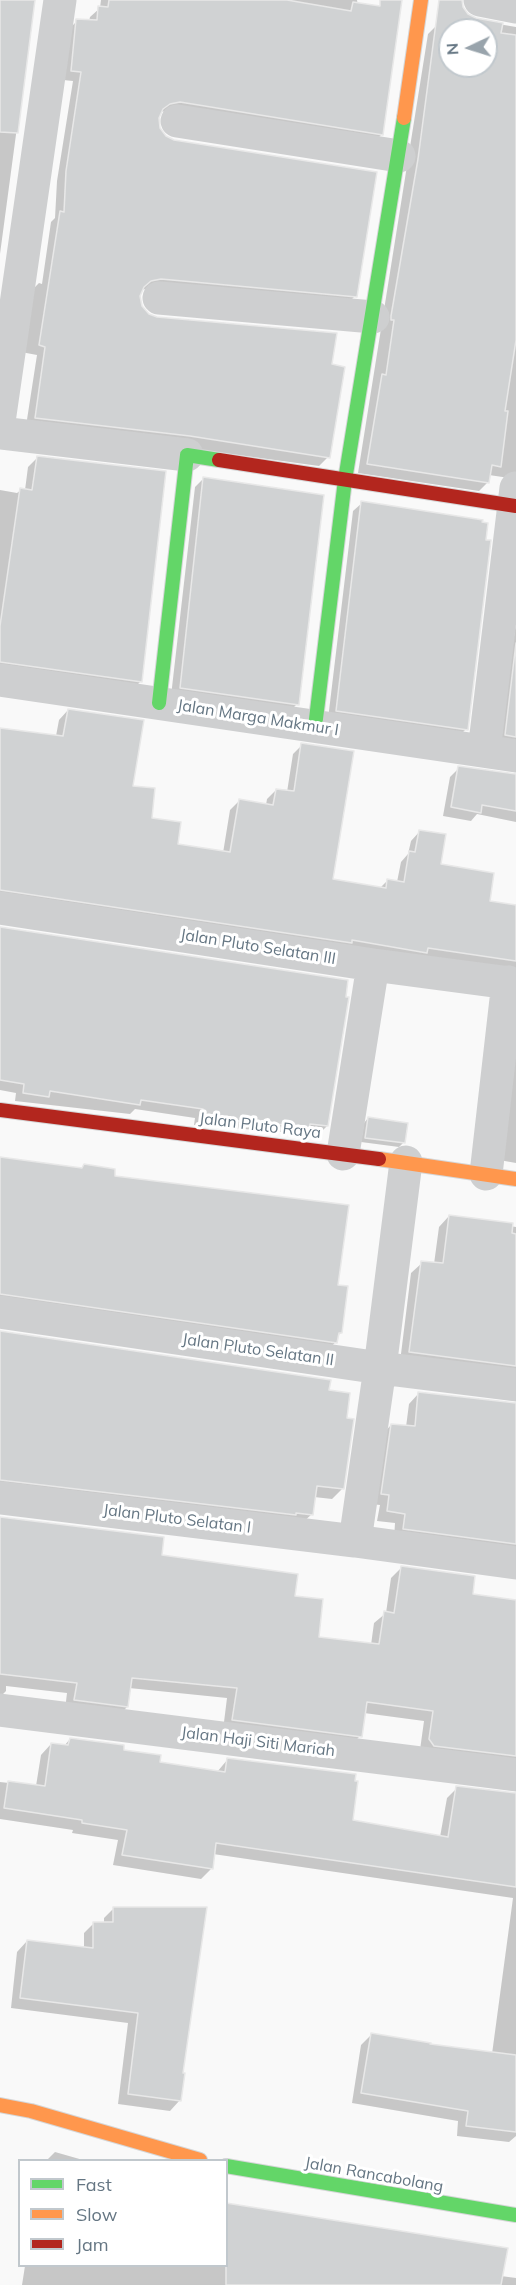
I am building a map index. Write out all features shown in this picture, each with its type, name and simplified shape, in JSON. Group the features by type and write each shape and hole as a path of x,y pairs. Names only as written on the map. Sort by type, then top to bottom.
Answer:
{"street":[{"path":"0,415 60,0"},
{"path":"315,727 345,480 399,156 422,0"},
{"path":"480,0 516,7"},
{"path":"177,121 399,156"},
{"path":"159,298 373,317"},
{"path":"0,433 187,455 345,480 515,500 484,751"},
{"path":"159,703 187,455"},
{"name":"Jalan Marga Makmur I","path":"0,680 516,756"},
{"name":"Jalan Pluto Selatan III","path":"0,908 374,965 512,983"},
{"path":"343,1154 374,965"},
{"path":"501,1177 512,983"},
{"name":"Jalan Pluto Raya","path":"0,1110 406,1162 501,1177"},
{"path":"355,1540 406,1162"},
{"name":"Jalan Pluto Selatan II","path":"0,1312 380,1368 516,1385"},
{"name":"Jalan Pluto Selatan I","path":"0,1498 355,1540 516,1563"},
{"name":"Jalan Haji Siti Mariah","path":"0,1710 516,1775"},
{"path":"0,2105 31,2111 197,2159"},
{"name":"Jalan Rancabolang","path":"228,2166 516,2215"}],"building":[{"path":"0,0 35,0 18,133 0,132"},
{"path":"109,0 287,0 351,11 353,2 380,6 380,0 402,0 383,135 180,102 170,104 163,109 159,118 160,128 166,136 174,140 377,172 357,297 161,279 151,281 144,287 140,296 142,306 149,314 157,317 337,333 332,364 345,367 330,458 190,436 35,418 45,347 39,345 60,211 64,212 66,171 81,72 71,71 76,19 97,20 98,6 108,7"},
{"path":"439,0 462,0 463,7 468,14 476,18 438,18 438,78 498,78 498,22 503,23 501,33 516,35 516,340 505,411 508,411 501,467 492,465 489,483 367,464 382,374 386,375 394,320 391,320 418,159"},
{"path":"37,456 166,471 142,682 0,662 0,626 20,488 32,490"},
{"path":"203,477 324,495 299,705 180,688"},
{"path":"361,501 483,520 482,522 488,523 486,540 491,540 468,730 336,711"},
{"path":"516,643 516,737 505,735"},
{"path":"68,709 144,720 133,786 155,788 152,818 181,822 178,844 230,852 239,799 273,805 276,789 294,791 301,743 354,751 333,879 386,888 387,879 404,882 409,851 415,852 419,830 446,834 441,864 494,873 490,901 516,905 516,961 428,948 427,953 352,940 352,943 0,890 0,728 63,736"},
{"path":"458,766 516,774 516,811 482,805 481,813 451,807"},
{"path":"0,927 348,980 346,997 349,997 328,1126 310,1124 309,1129 240,1118 240,1121 202,1116 203,1109 141,1100 140,1105 50,1091 49,1097 23,1093 24,1084 0,1080"},
{"path":"368,1117 408,1123 405,1143 365,1138"},
{"path":"0,1157 82,1168 84,1164 115,1169 115,1176 349,1205 338,1285 348,1286 342,1333 339,1333 337,1343 0,1294"},
{"path":"449,1215 513,1223 512,1233 516,1234 516,1366 409,1352 421,1261 443,1263"},
{"path":"0,1331 331,1380 329,1390 350,1393 347,1418 354,1419 344,1489 317,1486 313,1515 296,1513 296,1515 0,1480"},
{"path":"418,1392 516,1403 516,1544 403,1529 405,1514 387,1511 389,1495 381,1494 391,1424 415,1426"},
{"path":"0,1517 164,1537 162,1555 298,1574 295,1596 323,1599 319,1637 379,1644 384,1611 394,1613 401,1566 475,1576 473,1594 516,1600 516,1756 434,1746 429,1739 433,1711 367,1702 362,1737 232,1720 237,1688 132,1678 128,1707 74,1700 77,1683 0,1674"},
{"path":"70,1738 124,1745 124,1750 161,1755 160,1762 225,1772 227,1758 356,1774 355,1781 358,1781 353,1820 448,1837 456,1786 516,1793 516,1887 216,1843 213,1869 122,1855 127,1830 82,1823 82,1820 4,1808 8,1781 45,1786 51,1743 68,1745"},
{"path":"113,1907 207,1907 181,2101 128,2094 138,2013 20,1998 27,1940 93,1948 93,1922 113,1922"},
{"path":"371,2033 430,2044 516,2055 516,2132 466,2126 468,2111 361,2093"},
{"path":"228,2203 508,2248 501,2285 226,2285"}],"traffic: fast":[{"path":"315,727 345,480 404,118"},
{"path":"159,703 187,455 219,460"},
{"path":"228,2166 516,2215"}],"traffic: slow":[{"path":"404,118 421,0"},
{"path":"379,1159 516,1179"},
{"path":"0,2105 31,2111 197,2159"}],"traffic: jam":[{"path":"219,460 516,506"},
{"path":"0,1110 379,1159"}]}
